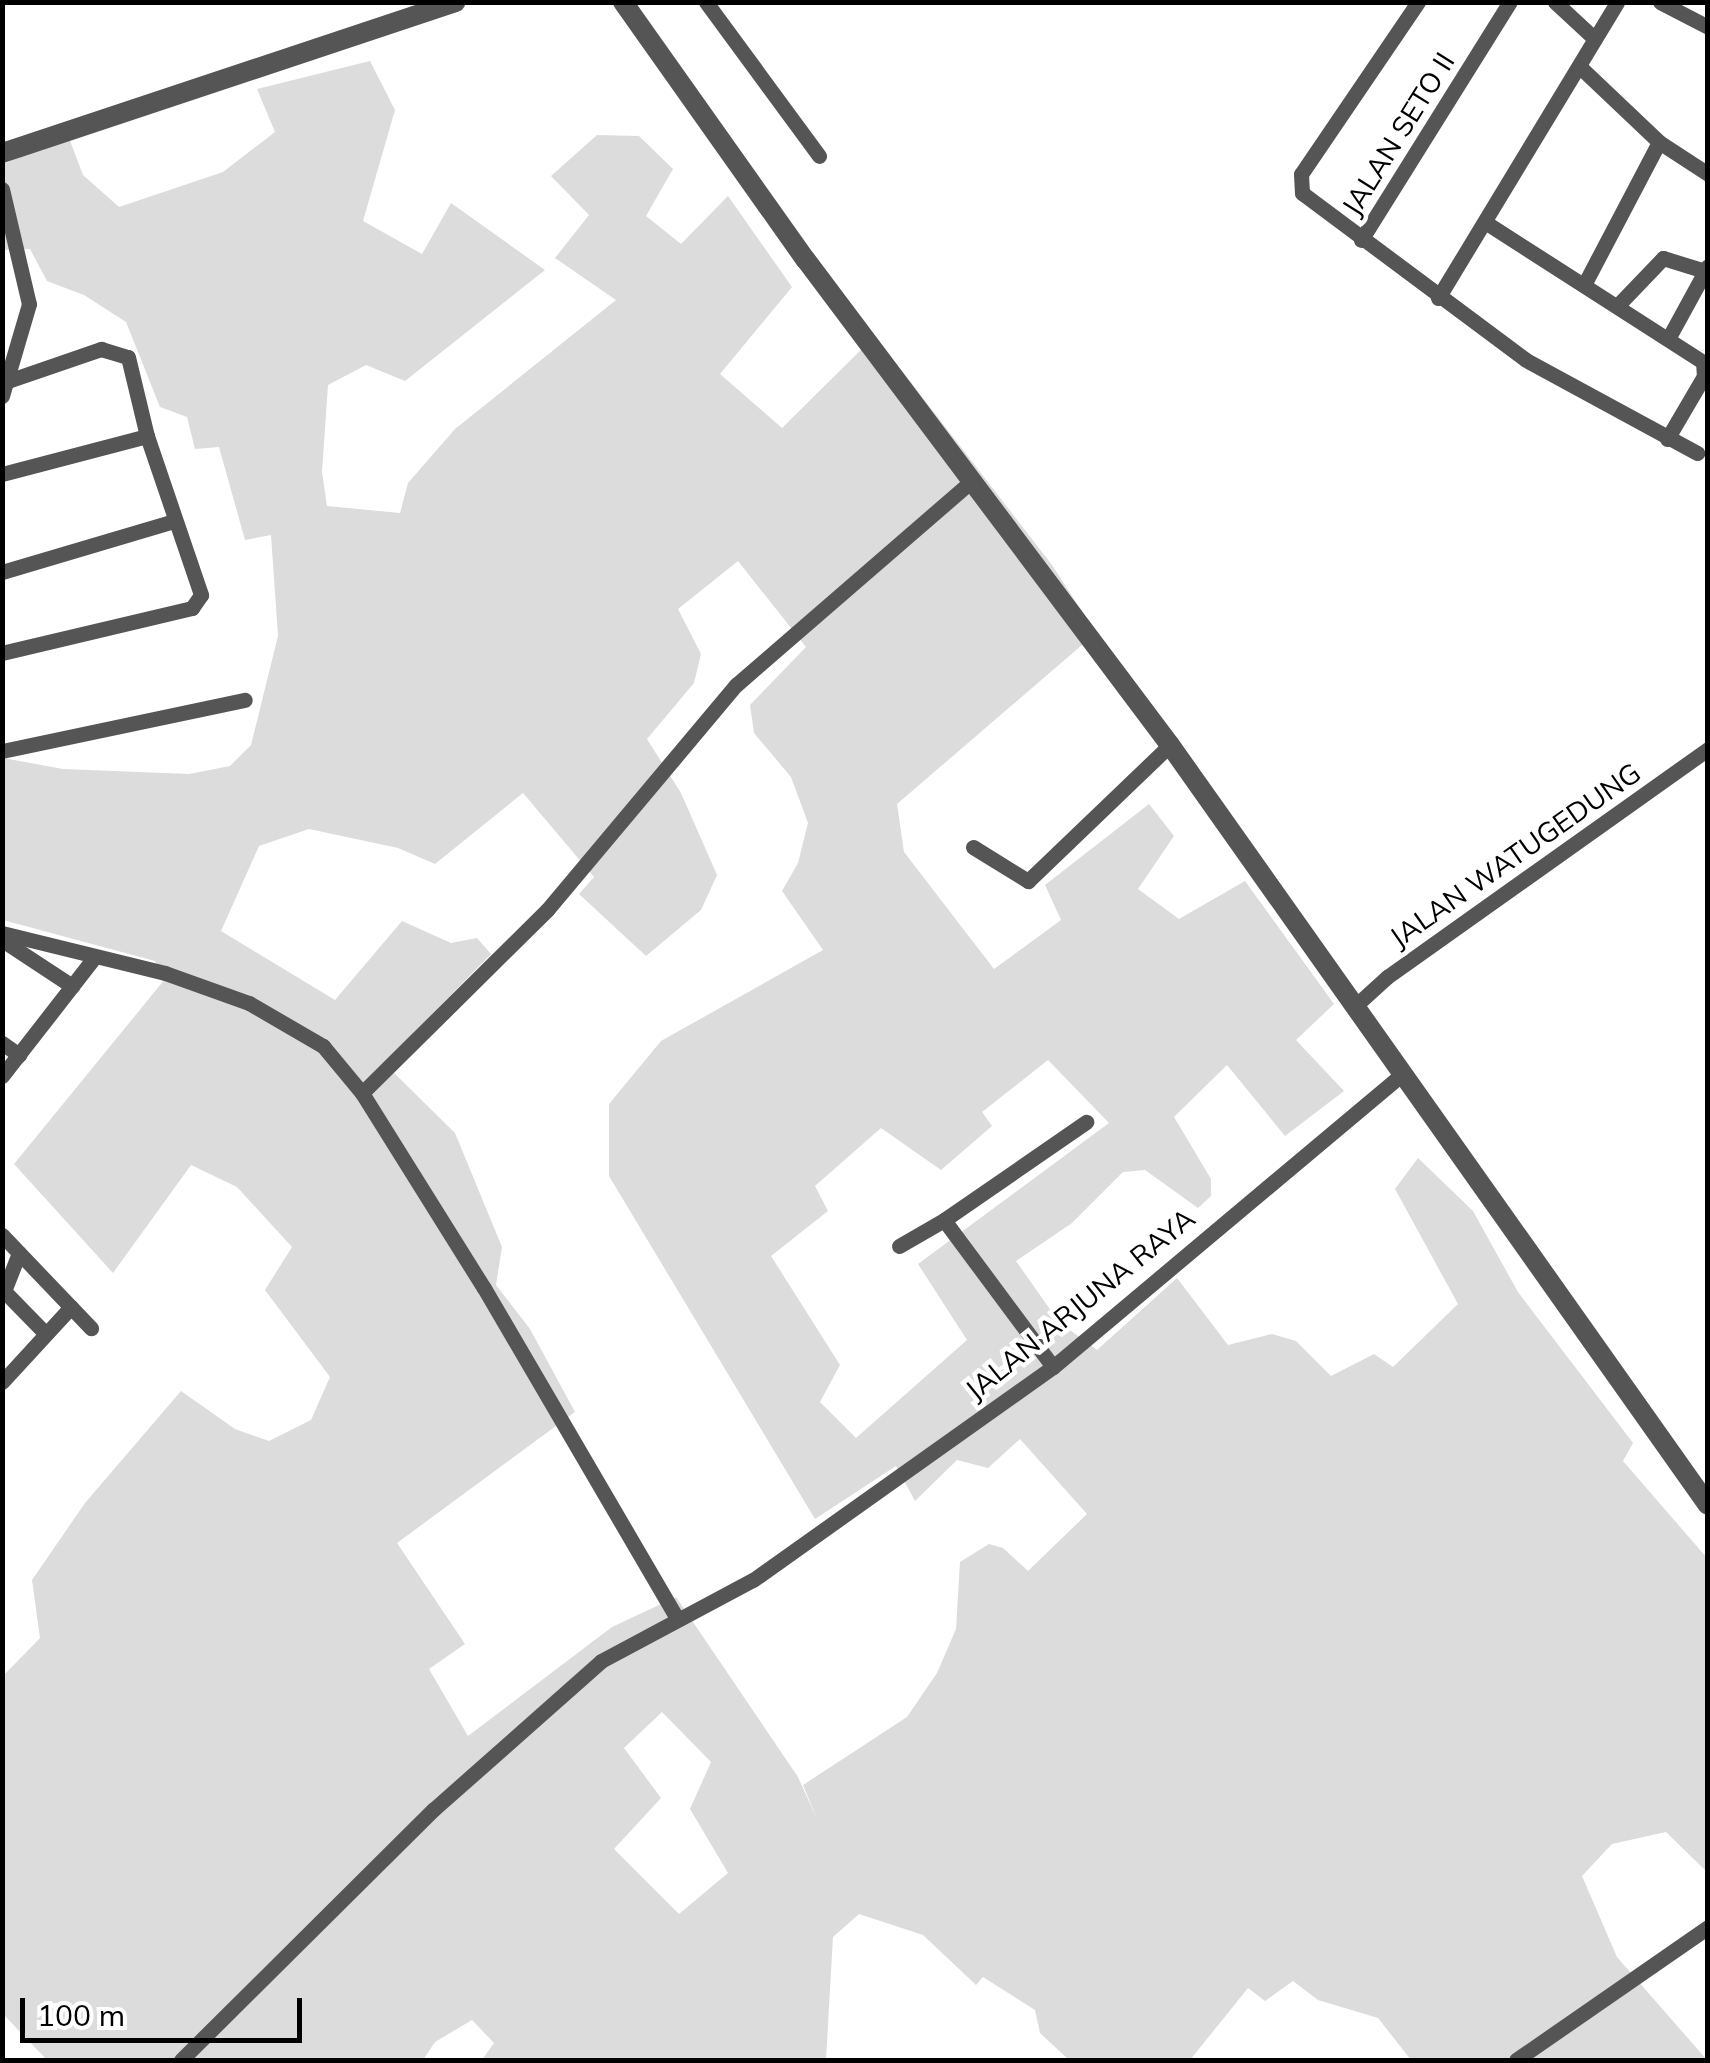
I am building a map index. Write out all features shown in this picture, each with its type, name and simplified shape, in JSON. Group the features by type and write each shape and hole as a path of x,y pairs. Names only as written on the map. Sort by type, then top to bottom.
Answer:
{"street":[{"path":"2,153 455,2"},
{"path":"623,2 1170,745 1708,1505"},
{"path":"706,2 820,156"},
{"path":"1418,2 1298,181 1314,206 1526,360 1697,453"},
{"name":"JALAN SETO II","path":"1361,240 1510,2"},
{"path":"1555,2 1595,39"},
{"path":"1438,298 1488,224 1617,2"},
{"path":"1660,2 1708,28"},
{"path":"1580,67 1659,142 1708,174"},
{"path":"1585,283 1659,142"},
{"path":"2,188 29,304 4,387"},
{"path":"1488,224 1700,358 1705,371 1668,440"},
{"path":"1618,305 1663,258 1706,268 1668,339"},
{"path":"2,653 196,606 201,588 174,521 147,436 133,364 116,350 4,387"},
{"path":"2,474 147,436"},
{"path":"362,1094 547,910 736,684 973,480"},
{"path":"2,572 174,521"},
{"path":"2,752 245,700"},
{"path":"972,847 1028,882 1170,745"},
{"name":"JALAN WATUGEDUNG","path":"1354,1007 1386,977 1708,749"},
{"path":"2,936 165,973 249,1002 322,1046 362,1094 547,1392 676,1617"},
{"path":"2,936 72,986"},
{"path":"2,1076 93,959"},
{"path":"2,1042 19,1055"},
{"name":"JALAN ARJUNA RAYA","path":"181,2060 497,1750 602,1661 779,1562 1053,1367 1402,1074"},
{"path":"898,1246 944,1220 1086,1122"},
{"path":"944,1220 1053,1367"},
{"path":"2,1235 90,1328"},
{"path":"19,1253 4,1291 44,1332"},
{"path":"2,1382 44,1332 71,1308"},
{"path":"1516,2060 1708,1927"}],"shaded area":[{"path":"370,61 395,110 363,221 422,254 451,203 545,270 405,381 366,365 328,385 322,472 327,506 400,513 408,483 455,429 616,300 555,258 589,215 551,176 597,135 639,136 673,169 646,216 681,244 728,196 792,287 720,374 782,428 875,336 1052,565 1096,633 897,804 904,852 994,969 1061,920 1045,885 1149,804 1174,836 1138,889 1179,919 1245,881 1334,1004 1296,1040 1344,1091 1285,1136 1227,1065 1174,1117 1211,1179 1211,1196 1198,1208 1145,1170 1123,1172 1072,1223 1016,1261 1059,1322 1097,1350 1177,1278 1228,1345 1272,1334 1296,1341 1331,1376 1374,1354 1393,1367 1458,1304 1395,1189 1418,1158 1473,1211 1518,1292 1633,1443 1623,1461 1707,1558 1707,1872 1666,1832 1612,1844 1582,1876 1617,1957 1707,2060 1411,2060 1378,2018 1318,2000 1293,1981 1265,2001 1248,1988 1190,2060 1069,2060 1040,2033 1035,2010 983,1977 976,1985 923,1935 859,1914 833,1937 826,2060 482,2060 494,2043 472,2020 435,2042 423,2060 47,2060 3,2014 3,1676 40,1638 32,1580 85,1503 181,1391 235,1429 269,1441 311,1420 330,1377 265,1290 292,1247 237,1187 191,1165 113,1273 14,1164 165,979 155,961 3,920 3,758 63,769 189,774 230,766 251,745 278,636 271,535 245,540 219,447 195,449 187,417 160,407 126,322 84,295 47,281 30,249 3,250 3,164 69,138 83,175 119,207 223,172 275,132 257,89","holes":["738,561 806,647 750,705 754,733 791,777 808,823 798,863 782,891 823,950 661,1041 609,1104 609,1176 815,1519 896,1466 915,1501 957,1460 988,1468 1020,1439 1087,1514 1028,1571 1003,1548 989,1544 960,1562 956,1629 937,1673 907,1717 803,1785 817,1819 798,1777 676,1597 612,1627 468,1736 429,1669 465,1644 397,1543 575,1412 530,1329 496,1285 502,1247 455,1133 384,1063 491,954 477,938 451,943 402,921 335,1000 221,931 259,846 309,829 398,848 435,864 523,793 594,877 579,894 646,956 701,910 717,875 681,793 647,739 694,683 701,654 678,609","1048,1060 1109,1123 918,1264 967,1340 856,1438 820,1402 840,1365 771,1256 828,1211 815,1186 881,1128 941,1170 992,1126 982,1112","662,1712 711,1762 690,1809 728,1873 679,1914 614,1849 661,1798 624,1748"]}]}
